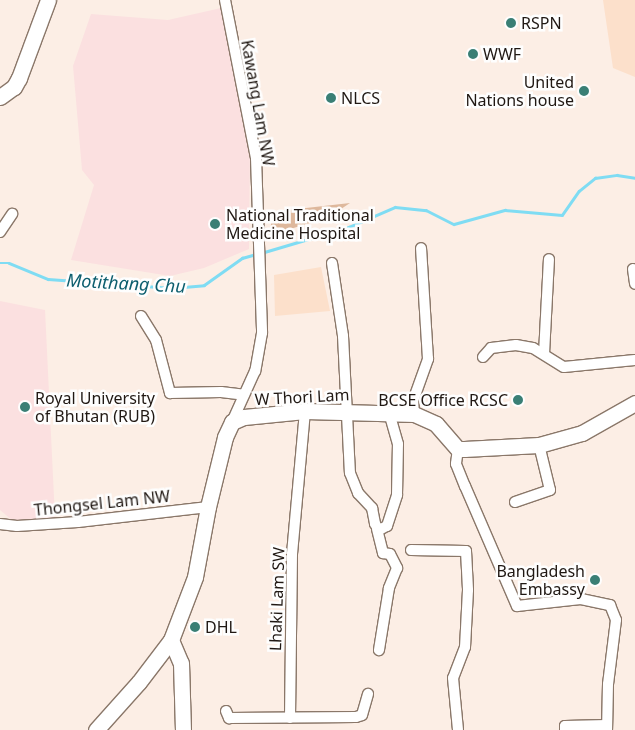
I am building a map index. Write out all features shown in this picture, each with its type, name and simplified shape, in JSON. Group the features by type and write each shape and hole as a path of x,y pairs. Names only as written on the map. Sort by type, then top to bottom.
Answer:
{"main road":[{"path":"0,96 14,87 20,78 48,0"},
{"path":"458,449 539,445 582,433 635,403"},
{"name":"W Thori Lam","path":"232,422 244,418 305,411 414,414 436,424 458,449"},
{"path":"96,730 139,682 171,640 196,570 208,507 225,437 232,422"},
{"path":"171,640 181,663 183,730"}],"street":[{"name":"Kawang Lam NW","path":"225,0 256,158 261,346 244,395 232,422"},
{"path":"0,232 12,214"},
{"path":"414,414 413,401 428,359 421,248"},
{"path":"544,354 549,259"},
{"path":"332,263 342,319 350,473 358,493 372,508 383,553 390,554 397,568 389,588 379,650"},
{"path":"633,269 635,284"},
{"path":"141,316 156,340 170,393 221,392 244,395"},
{"path":"483,357 491,348 502,345 533,348 553,362 564,366 635,360"},
{"name":"Lhaki Lam SW","path":"290,718 292,554 305,411"},
{"path":"378,529 387,526 397,495 398,444 389,413"},
{"path":"515,502 550,490 539,445"},
{"path":"458,449 456,464 518,606 582,599 610,605 616,620 608,684 607,728 564,726 564,730"},
{"name":"Thongsel Lam NW","path":"1,523 78,522 208,507"},
{"path":"411,550 466,551 468,590 465,648 454,678 458,730"},
{"path":"226,711 229,718 356,717 362,715 368,694"}],"shaded area":[{"path":"603,0 635,0 635,77 613,68"},
{"path":"221,8 250,148 249,249 204,268 170,276 71,260 94,185 82,170 73,66 91,14 168,20"},
{"path":"350,203 329,217 271,235 271,212"},
{"path":"321,267 330,311 275,316 274,275"},
{"name":"Royal University of Bhutan (RUB)","path":"0,301 45,310 55,519 13,521 0,510"}],"waterway":[{"name":"Motithang Chu","path":"261,253 349,227 395,207 426,210 454,224 505,210 562,215 579,191 595,178 617,175 635,178"},
{"name":"Motithang Chu","path":"0,263 9,263 48,279 172,288 204,285 242,258 256,254"}],"place":[{"name":"RSPN","path":"511,23"},
{"name":"WWF","path":"473,54"},
{"name":"United Nations house","path":"584,91"},
{"name":"NLCS","path":"331,98"},
{"name":"National Traditional Medicine Hospital","path":"215,224"},
{"name":"BCSE Office RCSC","path":"518,400"},
{"name":"Royal University of Bhutan (RUB)","path":"25,407"},
{"name":"Bangladesh Embassy","path":"595,580"},
{"name":"DHL","path":"195,627"}]}
